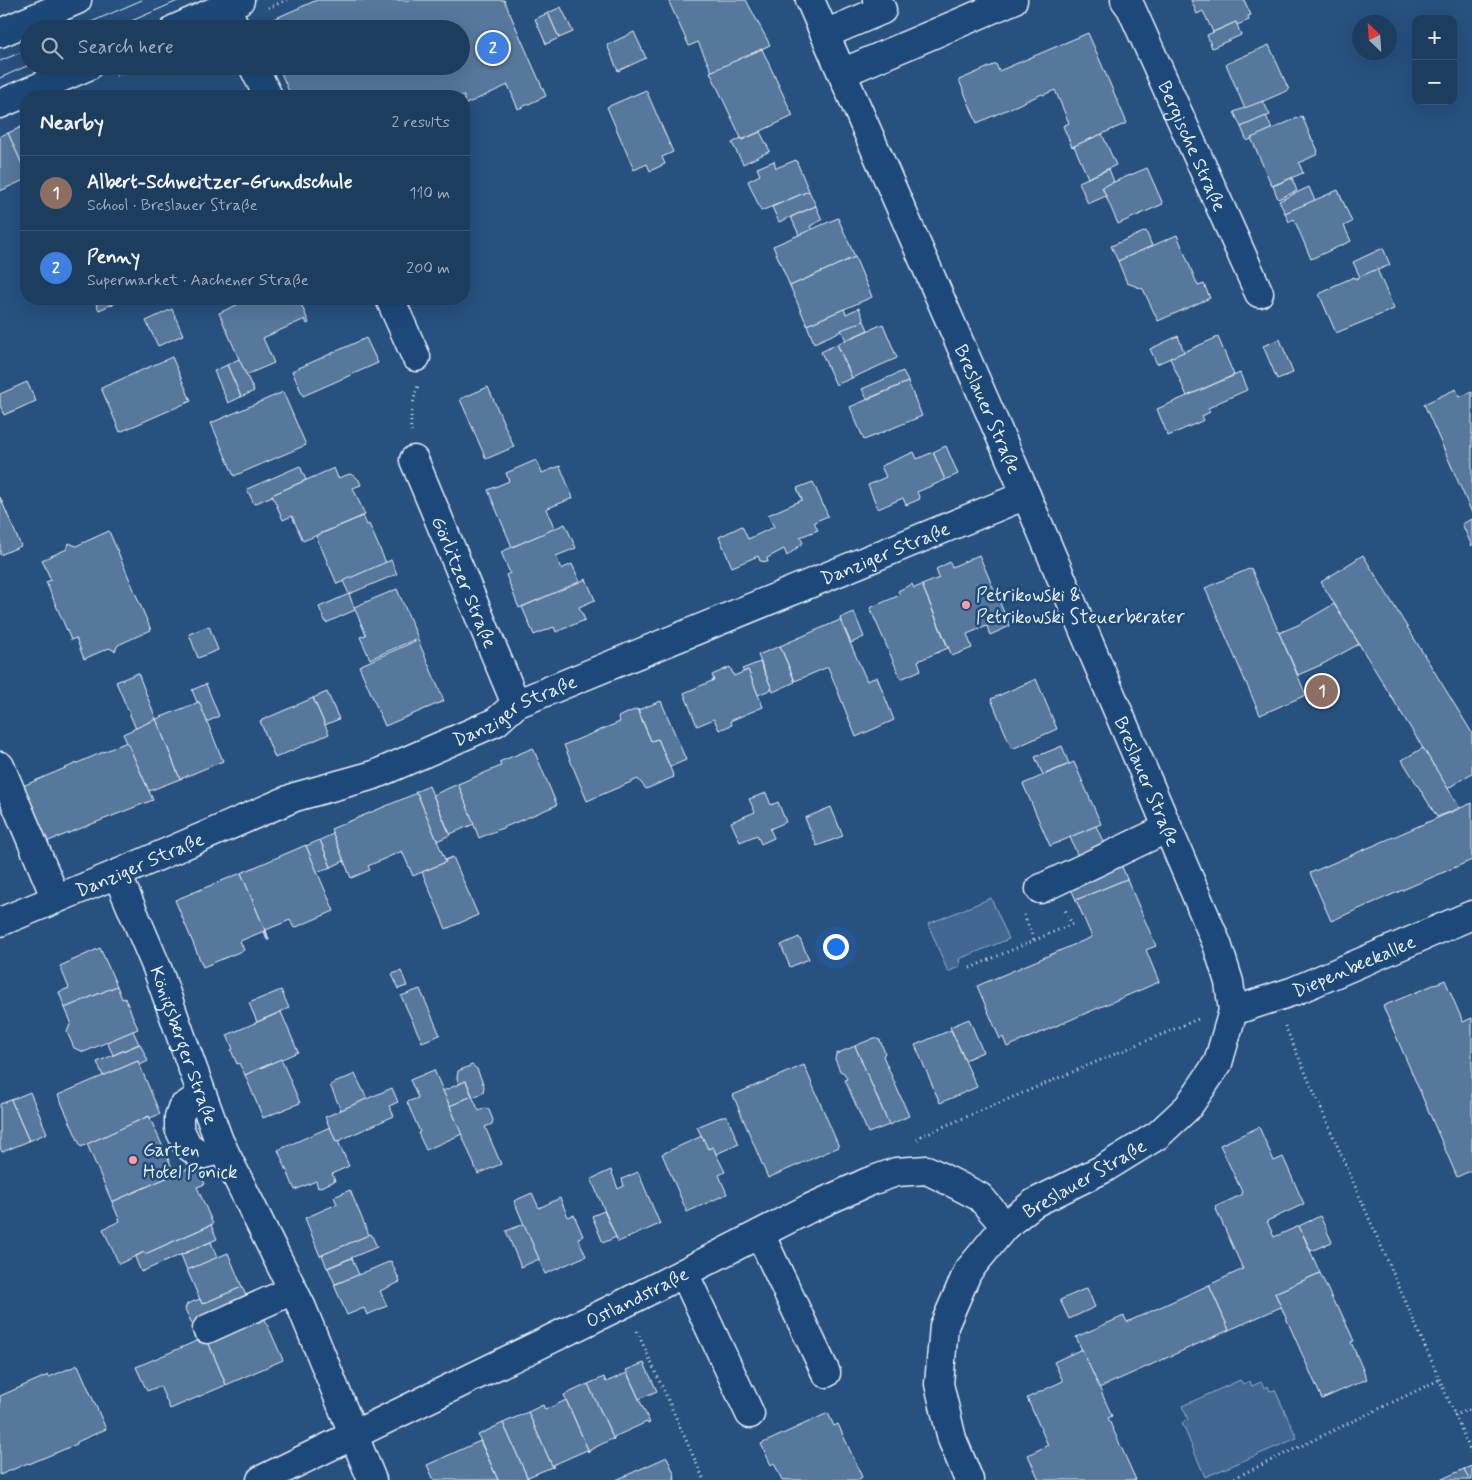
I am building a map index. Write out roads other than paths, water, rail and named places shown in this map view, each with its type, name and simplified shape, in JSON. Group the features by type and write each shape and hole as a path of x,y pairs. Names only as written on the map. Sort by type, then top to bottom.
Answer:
{"street":[{"path":"30,20 77,0"},
{"name":"Breslauer Straße","path":"810,0 1026,495 1217,944 1229,982 1233,1011 1218,1063 1188,1107 1158,1135 1103,1169 1034,1203 1005,1226 968,1271 944,1326 939,1384 952,1439 970,1480"},
{"path":"825,34 882,10 878,0"},
{"path":"842,73 1013,0"},
{"name":"Bergische Straße","path":"1125,0 1131,8 1259,292"},
{"path":"206,20 234,12"},
{"path":"0,33 20,24"},
{"path":"32,90 67,75"},
{"path":"258,75 265,90"},
{"path":"0,104 20,95"},
{"path":"392,305 418,369"},
{"name":"Görlitzer Straße","path":"414,460 516,704"},
{"name":"Danziger Straße","path":"0,922 295,797 374,775 496,722 516,704 1026,495"},
{"path":"0,766 56,899"},
{"path":"1040,889 1168,828"},
{"name":"Königsberger Straße","path":"117,874 158,968 202,1095 223,1149 293,1290 372,1480"},
{"name":"Diepenbeekallee","path":"1233,1011 1294,991 1472,915"},
{"name":"Ostlandstraße","path":"261,1480 625,1303 808,1209 868,1182 896,1172 927,1170 980,1198 1005,1226"},
{"path":"760,1234 826,1373"},
{"path":"684,1272 750,1414"},
{"path":"207,1329 293,1290"}],"tram line":[{"path":"96,20 142,0"},
{"path":"134,20 180,0"},
{"path":"0,61 20,53"},
{"path":"0,78 20,69"}],"place":[{"name":"Penny","path":"493,48"},
{"name":"Petrikowski & Petrikowski Steuerberater","path":"966,605"},
{"name":"Albert-Schweitzer-Grundschule","path":"1322,691"},
{"name":"Garten Hotel Ponick","path":"133,1160"}]}
